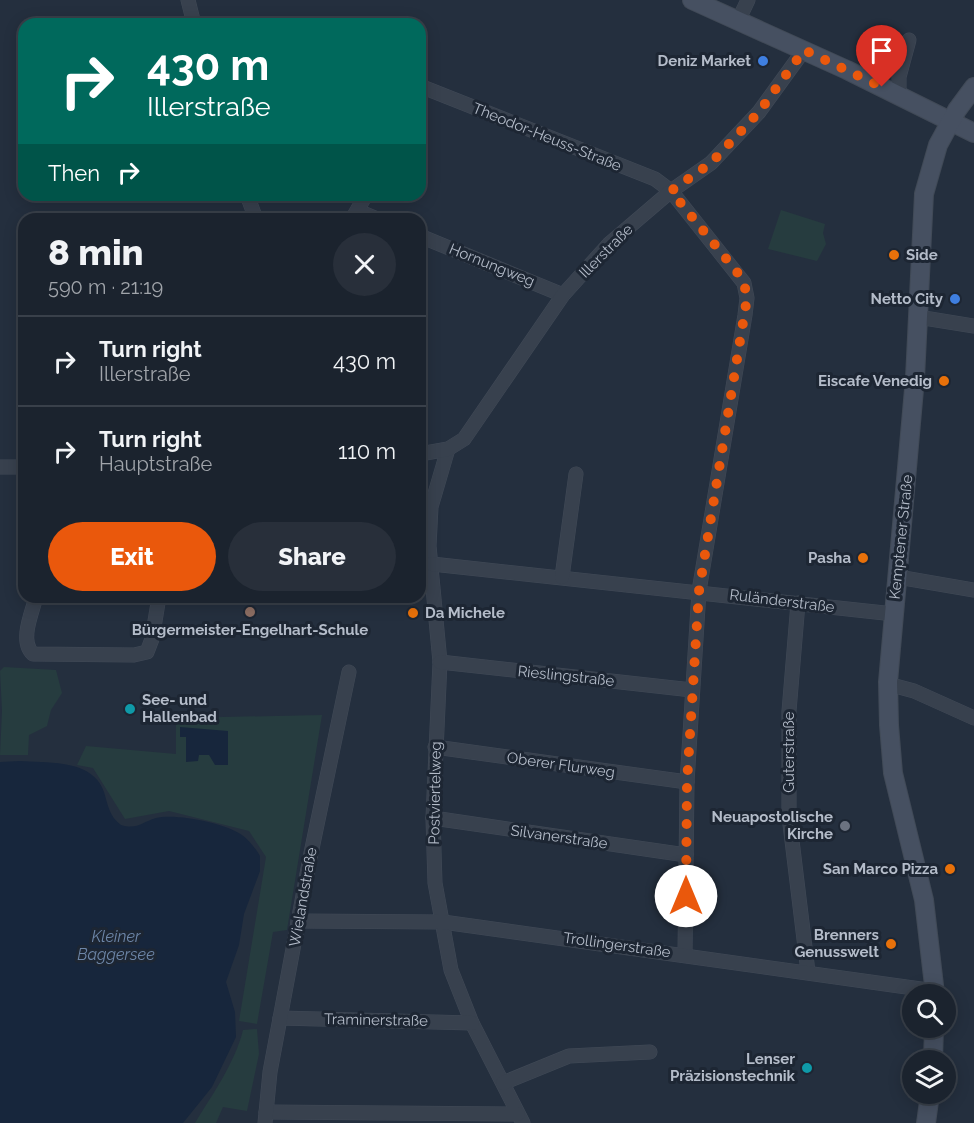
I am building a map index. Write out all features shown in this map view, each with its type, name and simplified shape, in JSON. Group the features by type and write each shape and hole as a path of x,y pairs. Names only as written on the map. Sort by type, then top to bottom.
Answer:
{"main road":[{"path":"692,0 804,50 974,133"},
{"name":"Kemptener Straße","path":"934,984 924,900 894,773 888,725 888,684 918,317 924,194 932,160 950,121 974,87"},
{"path":"926,1123 929,1104"}],"street":[{"path":"188,0 192,18"},
{"path":"738,21 748,0"},
{"path":"899,95 899,77 909,40"},
{"name":"Illerstraße","path":"426,453 448,449 464,439 475,427 563,295 609,244 671,191 711,163 759,112 804,50"},
{"name":"Theodor-Heuss-Straße","path":"426,88 655,179 671,191 744,283 747,298 699,591 687,782 685,954"},
{"name":"Hornungweg","path":"426,238 563,295"},
{"path":"918,317 974,326"},
{"name":"Postviertelweg","path":"448,449 431,507 429,546 440,662 433,818 435,883 451,970 472,1023 520,1119"},
{"path":"0,467 18,468"},
{"path":"562,577 576,474"},
{"name":"Ruländerstraße","path":"432,564 699,591 894,614"},
{"path":"898,577 974,590"},
{"path":"35,603 27,643 29,650 38,655 134,656 147,652 152,639 158,603"},
{"name":"Guterstraße","path":"798,603 789,711 789,816 807,972"},
{"name":"Rieslingstraße","path":"440,662 692,690"},
{"name":"Wielandstraße","path":"266,1118 280,1018 348,672"},
{"path":"888,684 914,691 974,718"},
{"name":"Oberer Flurweg","path":"435,747 687,782"},
{"name":"Silvanerstraße","path":"433,818 686,855"},
{"name":"Trollingerstraße","path":"298,921 443,922 685,954 902,988"},
{"name":"Traminerstraße","path":"280,1018 472,1023"},
{"path":"502,1083 569,1056 650,1052"},
{"path":"266,1118 520,1119"}],"green space":[{"path":"781,210 825,224 823,233 826,244 817,261 768,249"},
{"path":"4,667 56,670 62,693 51,710 47,726 29,735 28,755 0,755 2,711 0,671"},
{"path":"322,715 287,930 273,932 257,1024 239,1021 266,857 249,831 169,811 125,819 93,768 77,765 86,746 176,754 176,718"},
{"path":"257,1029 259,1054 247,1111 223,1107 216,1123 195,1123 229,1067 243,1030"}],"water":[{"path":"180,727 228,731 228,765 215,765 209,755 199,755 198,761 186,762 186,737 180,737"},
{"name":"Kleiner Baggersee","path":"20,761 68,765 90,774 98,781 111,814 121,825 135,826 164,817 200,820 242,835 260,856 260,871 244,914 239,945 226,982 235,1012 236,1037 212,1087 183,1123 0,1123 0,762"}],"place":[{"name":"Deniz Market","path":"763,61"},
{"name":"Side","path":"894,255"},
{"name":"Netto City","path":"955,299"},
{"name":"Eiscafe Venedig","path":"944,381"},
{"name":"Pasha","path":"863,558"},
{"name":"Bürgermeister-Engelhart-Schule","path":"250,612"},
{"name":"Da Michele","path":"413,613"},
{"name":"See- und Hallenbad","path":"130,709"},
{"name":"Neuapostolische Kirche","path":"845,826"},
{"name":"San Marco Pizza","path":"950,869"},
{"name":"Brenners Genusswelt","path":"891,944"},
{"name":"Lenser Präzisionstechnik","path":"807,1068"}],"route":[{"path":"686,896 687,782 699,591 747,298 744,283 737,272 671,191 711,163 759,112 804,50 882,87"}]}
